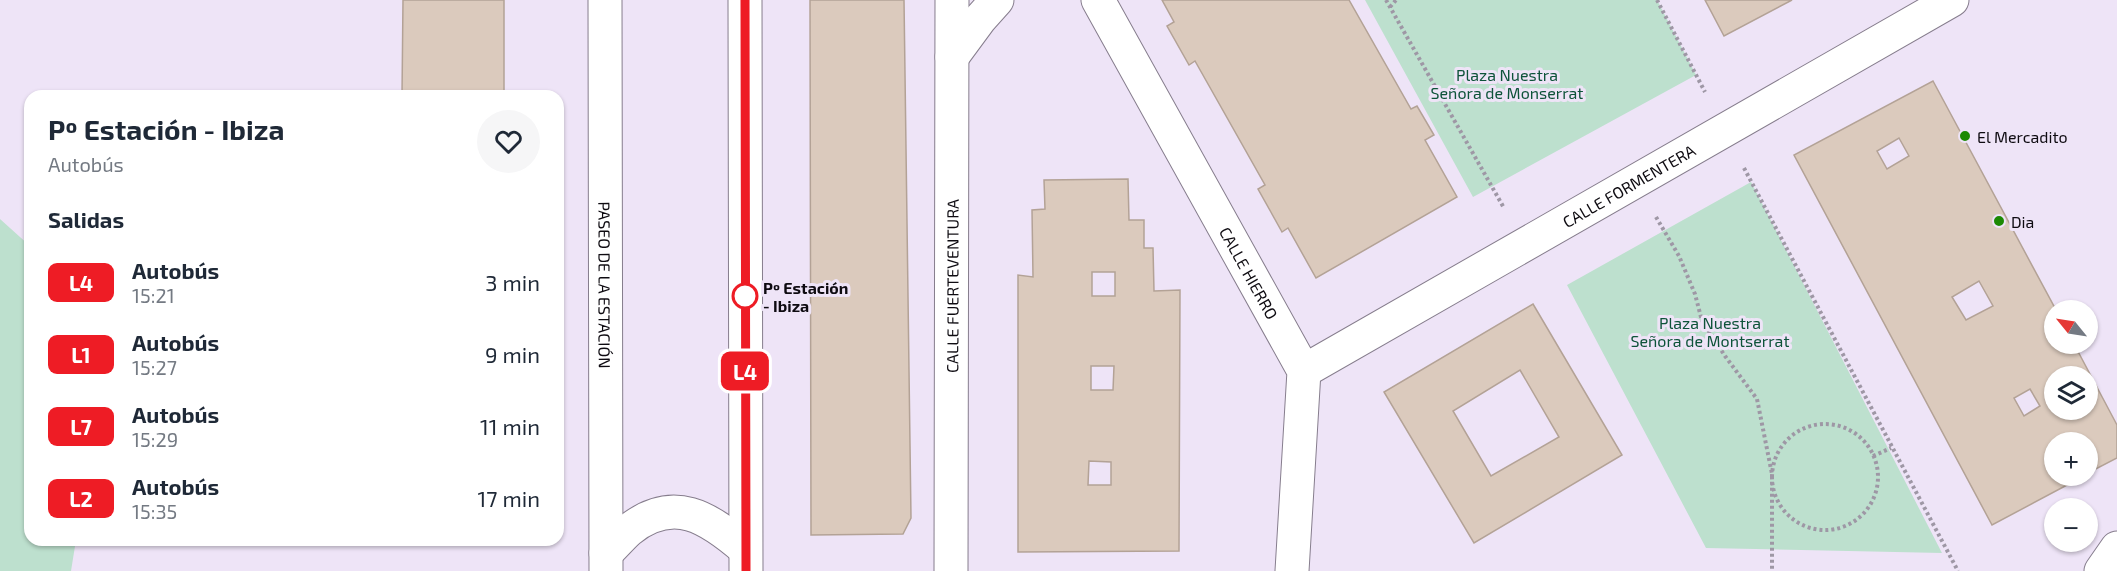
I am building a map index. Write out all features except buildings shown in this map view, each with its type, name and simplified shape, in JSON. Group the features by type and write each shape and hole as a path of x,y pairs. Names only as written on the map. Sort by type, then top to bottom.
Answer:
{"street":[{"name":"PASEO DE LA ESTACIÓN","path":"605,0 606,562"},
{"path":"745,0 746,560"},
{"name":"CALLE FUERTEVENTURA","path":"951,571 952,0"},
{"path":"952,57 980,19 998,0"},
{"name":"CALLE HIERRO","path":"1098,0 1304,371"},
{"name":"CALLE FORMENTERA","path":"1304,371 1953,0"},
{"path":"1292,571 1304,371"},
{"path":"606,562 629,530 650,517 674,512 698,515 720,527 746,560"},
{"path":"2101,571 2117,548"}],"path":[{"path":"1386,0 1524,244"},
{"path":"1390,7 1396,0"},
{"path":"1657,0 1891,448 1958,571"},
{"path":"1634,181 1679,256 1695,294 1702,321 1757,399 1772,474 1773,491 1781,506 1792,519 1808,527 1825,530 1841,527 1857,519 1868,507 1876,491 1878,473 1873,456 1864,441 1850,430 1833,424 1815,425 1798,431 1784,442 1775,458 1772,474 1772,571"},
{"path":"1873,456 1891,448"}],"green space":[{"name":"Plaza Nuestra Señora de Monserrat","path":"1365,0 1657,0 1696,75 1473,197"},
{"name":"Plaza Nuestra Señora de Montserrat","path":"1751,182 1942,553 1706,548 1567,285"},
{"path":"0,219 24,241 24,546 75,546 71,571 0,571"}],"bus line":[{"name":"L4","path":"745,0 746,571"}],"place":[{"name":"El Mercadito","path":"1965,136"},
{"name":"Dia","path":"1999,221"},
{"name":"Pº Estación - Ibiza","path":"745,296"}]}
